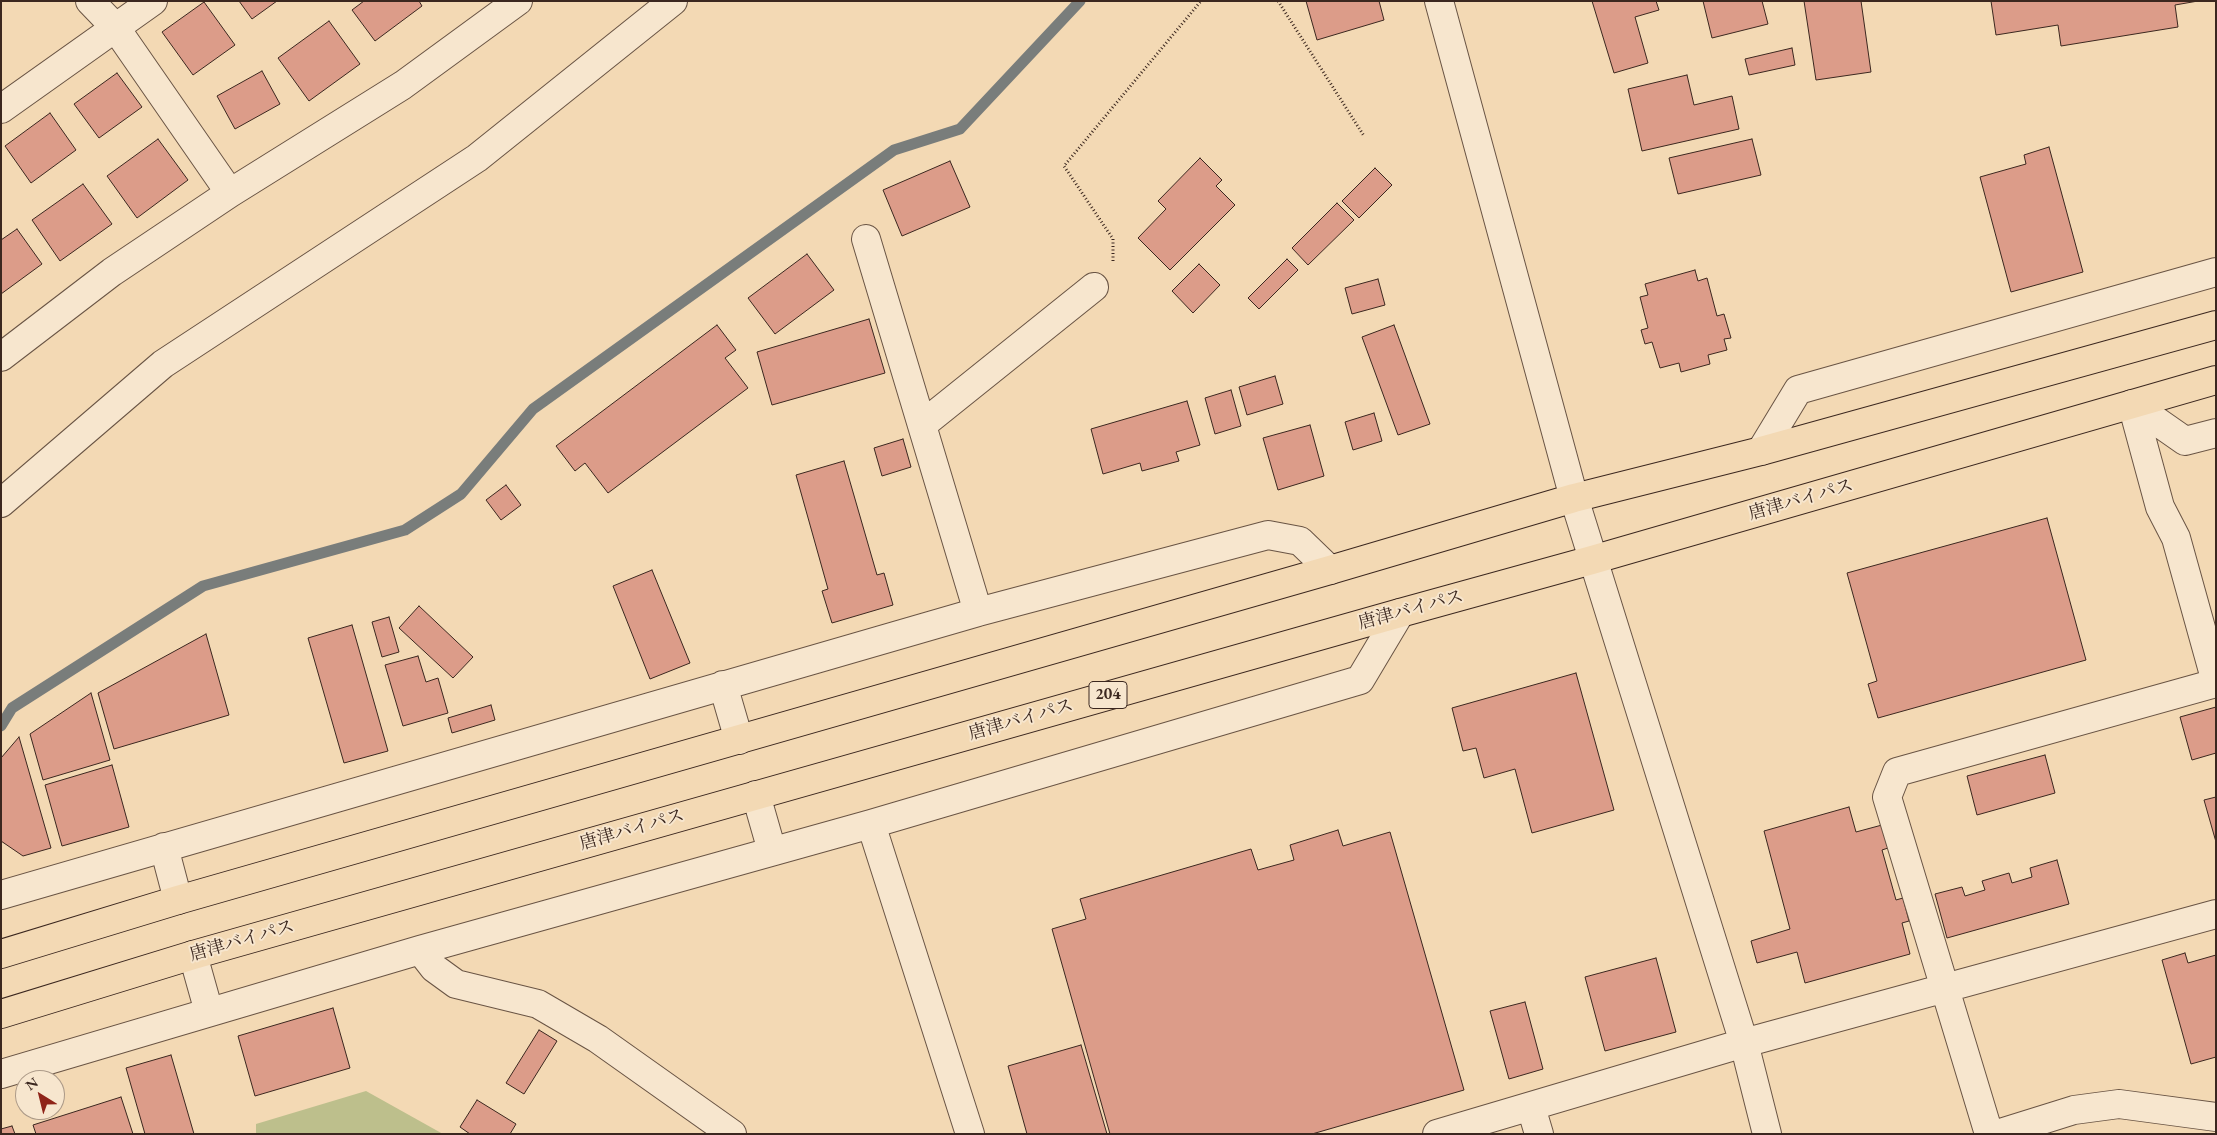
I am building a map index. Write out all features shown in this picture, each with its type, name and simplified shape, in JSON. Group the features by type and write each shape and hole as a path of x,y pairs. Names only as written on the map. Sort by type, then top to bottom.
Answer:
{"highway":[{"path":"1,954 178,900 1330,570 1574,498 1761,451 2216,325"},
{"name":"唐津バイパス","path":"1,1014 193,955 1400,612 1592,560 2216,380"}],"street":[{"path":"90,1 115,27 230,193"},
{"path":"1,109 153,1"},
{"path":"1,357 112,272 230,193 403,85 518,1"},
{"path":"1,503 164,364 477,158 673,1"},
{"path":"1439,1 1574,498 1744,1043 1767,1134"},
{"path":"866,239 978,612"},
{"path":"1761,451 1798,390 2216,272"},
{"path":"922,425 1094,287"},
{"path":"2132,404 2185,441 2216,433"},
{"path":"1989,1134 1887,797 1897,772 2216,682 2176,538 2160,507 2132,404"},
{"path":"1,895 978,612 1268,535 1300,541 1330,570"},
{"path":"1,1074 420,950 871,824 1360,680 1400,612"},
{"path":"723,685 739,740"},
{"path":"756,795 772,851"},
{"path":"871,824 970,1134"},
{"path":"164,847 178,900"},
{"path":"1438,1134 1744,1043 2216,914"},
{"path":"420,950 434,968 456,984 538,1004 598,1039 732,1134"},
{"path":"193,955 209,1012"},
{"path":"1997,1134 2074,1110 2119,1104 2216,1117"},
{"path":"1531,1107 1539,1134"}],"path":[{"path":"1094,287 1113,271 1113,239 1064,166 1201,1"},
{"path":"1278,1 1364,136"}],"green space":[{"path":"366,1091 443,1134 256,1134 256,1124"}],"building":[{"path":"239,1 277,1 252,19"},
{"path":"364,1 419,1 422,6 375,41 352,10"},
{"path":"1306,1 1379,1 1384,20 1317,40"},
{"path":"1592,1 1656,1 1659,10 1635,17 1648,63 1614,73"},
{"path":"1703,1 1762,1 1768,24 1712,38"},
{"path":"1804,1 1861,1 1871,72 1816,80"},
{"path":"1991,1 2198,1 2175,5 2178,27 2061,46 2058,25 1996,35"},
{"path":"204,2 235,45 193,75 162,32"},
{"path":"329,21 360,64 309,101 278,58"},
{"path":"1792,48 1795,65 1749,75 1745,59"},
{"path":"262,71 280,104 235,129 217,96"},
{"path":"117,73 142,107 99,138 74,104"},
{"path":"1687,75 1694,105 1732,96 1739,129 1642,151 1628,89"},
{"path":"50,113 76,150 31,183 5,146"},
{"path":"158,139 188,180 137,218 107,176"},
{"path":"1752,139 1761,175 1678,194 1669,158"},
{"path":"2049,147 2083,272 2011,292 1980,177 2026,164 2024,155"},
{"path":"1200,158 1222,180 1216,186 1235,205 1170,270 1138,238 1166,209 1158,201"},
{"path":"950,161 970,207 902,236 883,190"},
{"path":"1375,168 1392,185 1359,218 1342,201"},
{"path":"83,184 112,224 60,261 32,220"},
{"path":"1337,203 1354,220 1308,265 1292,248"},
{"path":"17,229 42,264 1,294 1,240"},
{"path":"807,254 834,290 775,334 748,298"},
{"path":"1287,259 1298,270 1259,309 1248,298"},
{"path":"1199,264 1220,285 1193,313 1172,291"},
{"path":"1695,270 1698,281 1707,278 1717,316 1724,314 1731,338 1724,339 1727,350 1708,355 1710,364 1681,372 1679,363 1660,368 1652,342 1645,344 1641,330 1648,328 1640,297 1648,295 1645,284"},
{"path":"1378,279 1385,305 1352,314 1345,288"},
{"path":"869,319 885,373 772,405 757,352"},
{"path":"717,325 736,350 725,358 748,388 608,493 585,463 575,471 556,446"},
{"path":"1394,325 1430,424 1398,435 1362,337"},
{"path":"1275,376 1283,404 1247,415 1239,387"},
{"path":"1231,390 1241,426 1215,434 1205,398"},
{"path":"1187,401 1200,445 1176,452 1179,461 1142,471 1140,463 1103,474 1091,429"},
{"path":"1374,413 1382,441 1353,450 1345,422"},
{"path":"1310,425 1324,476 1278,490 1263,438"},
{"path":"903,439 911,467 882,476 874,448"},
{"path":"844,461 877,575 884,573 893,605 832,623 822,591 828,589 796,475"},
{"path":"506,485 521,505 501,520 486,500"},
{"path":"2047,518 2086,660 1878,718 1868,684 1877,681 1847,573"},
{"path":"652,570 690,663 650,679 613,586"},
{"path":"419,606 473,657 453,678 399,628"},
{"path":"389,617 399,652 382,657 372,622"},
{"path":"352,625 388,751 344,763 308,638"},
{"path":"206,634 229,715 114,749 98,693"},
{"path":"418,656 426,682 438,678 448,713 403,726 385,665"},
{"path":"1576,673 1614,810 1532,833 1515,769 1484,778 1476,748 1463,751 1452,708"},
{"path":"91,693 110,760 43,780 30,734"},
{"path":"491,705 495,720 452,733 448,718"},
{"path":"2216,707 2216,753 2192,760 2180,717"},
{"path":"19,737 51,848 23,856 1,841 1,758"},
{"path":"2045,755 2055,793 1977,815 1967,776"},
{"path":"112,765 129,827 62,846 45,785"},
{"path":"2216,797 2216,842 2204,800"},
{"path":"1849,807 1856,832 1882,825 1888,848 1882,850 1896,900 1903,898 1909,921 1902,923 1910,954 1805,983 1797,952 1757,963 1751,941 1790,929 1764,831"},
{"path":"1338,830 1343,846 1390,832 1464,1090 1312,1134 1110,1134 1052,929 1086,919 1080,899 1251,849 1258,870 1294,860 1290,845"},
{"path":"2057,860 2069,904 1947,938 1935,894 1962,887 1965,896 1985,890 1982,881 2009,873 2012,883 2032,877 2030,868"},
{"path":"2185,953 2188,963 2216,955 2216,1057 2191,1064 2162,960"},
{"path":"1656,958 1676,1032 1605,1051 1585,977"},
{"path":"1525,1002 1543,1069 1509,1079 1490,1011"},
{"path":"333,1008 350,1068 255,1096 238,1036"},
{"path":"539,1030 557,1041 524,1094 506,1083"},
{"path":"1081,1045 1107,1134 1027,1134 1008,1066"},
{"path":"171,1055 194,1134 145,1134 126,1068"},
{"path":"121,1097 133,1134 36,1134 33,1125 49,1120 65,1120 65,1115"},
{"path":"477,1100 516,1124 510,1134 470,1134 460,1127"},
{"path":"12,1126 15,1134 1,1134 1,1129"}],"waterway":[{"path":"1,726 12,708 203,586 405,530 461,494 533,409 894,150 960,129 1080,1"}]}
